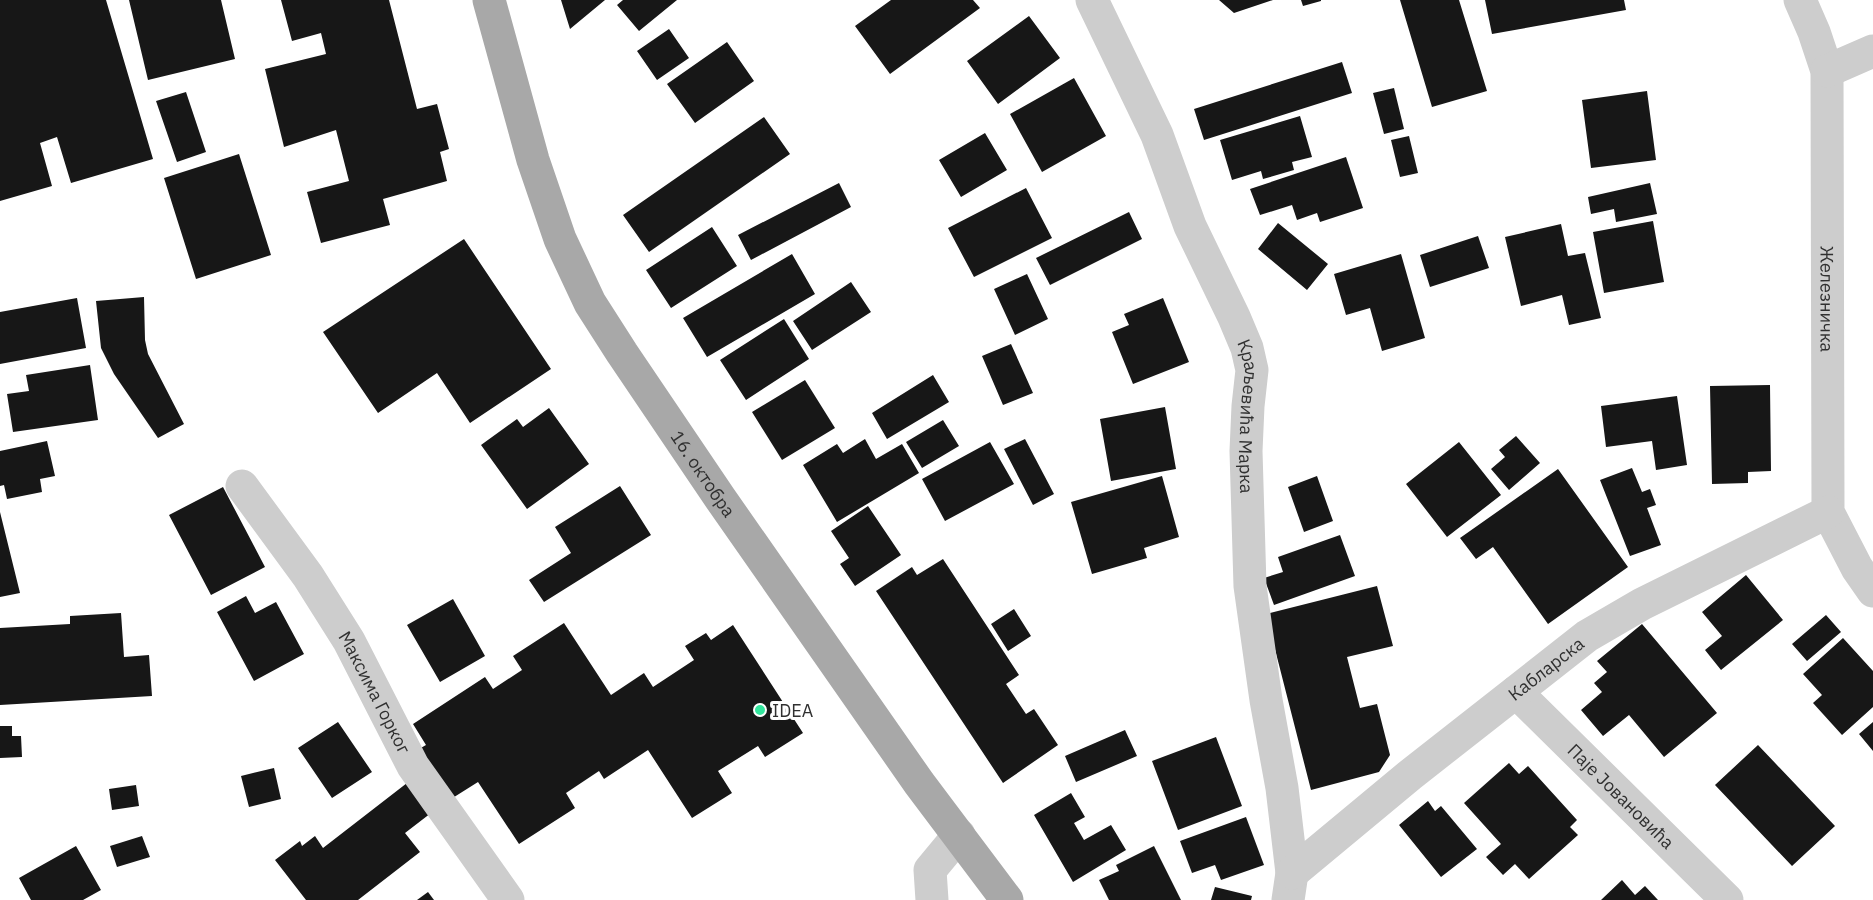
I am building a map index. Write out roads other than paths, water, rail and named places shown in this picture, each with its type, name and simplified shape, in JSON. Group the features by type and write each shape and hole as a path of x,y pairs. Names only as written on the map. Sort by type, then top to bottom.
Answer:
{"main road":[{"name":"16. октобра","path":"489,0 533,159 560,239 590,303 720,498 920,783 1007,900"}],"street":[{"name":"Краљевића Марка","path":"1092,0 1157,135 1190,226 1247,348 1252,370 1246,451 1250,586 1266,700 1282,788 1290,887"},
{"name":"Железничка","path":"1800,0 1827,71 1828,512 1857,568 1873,591"},
{"path":"1827,71 1873,51"},
{"name":"Максима Горког","path":"242,486 308,576 349,641 413,766 508,900"},
{"name":"Кабларска","path":"1290,887 1410,775 1587,636 1632,609 1828,512"},
{"name":"Паје Јовановића","path":"1516,692 1727,900"},
{"path":"932,900 930,870 959,836"}],"place":[{"name":"IDEA","path":"760,710"}]}
